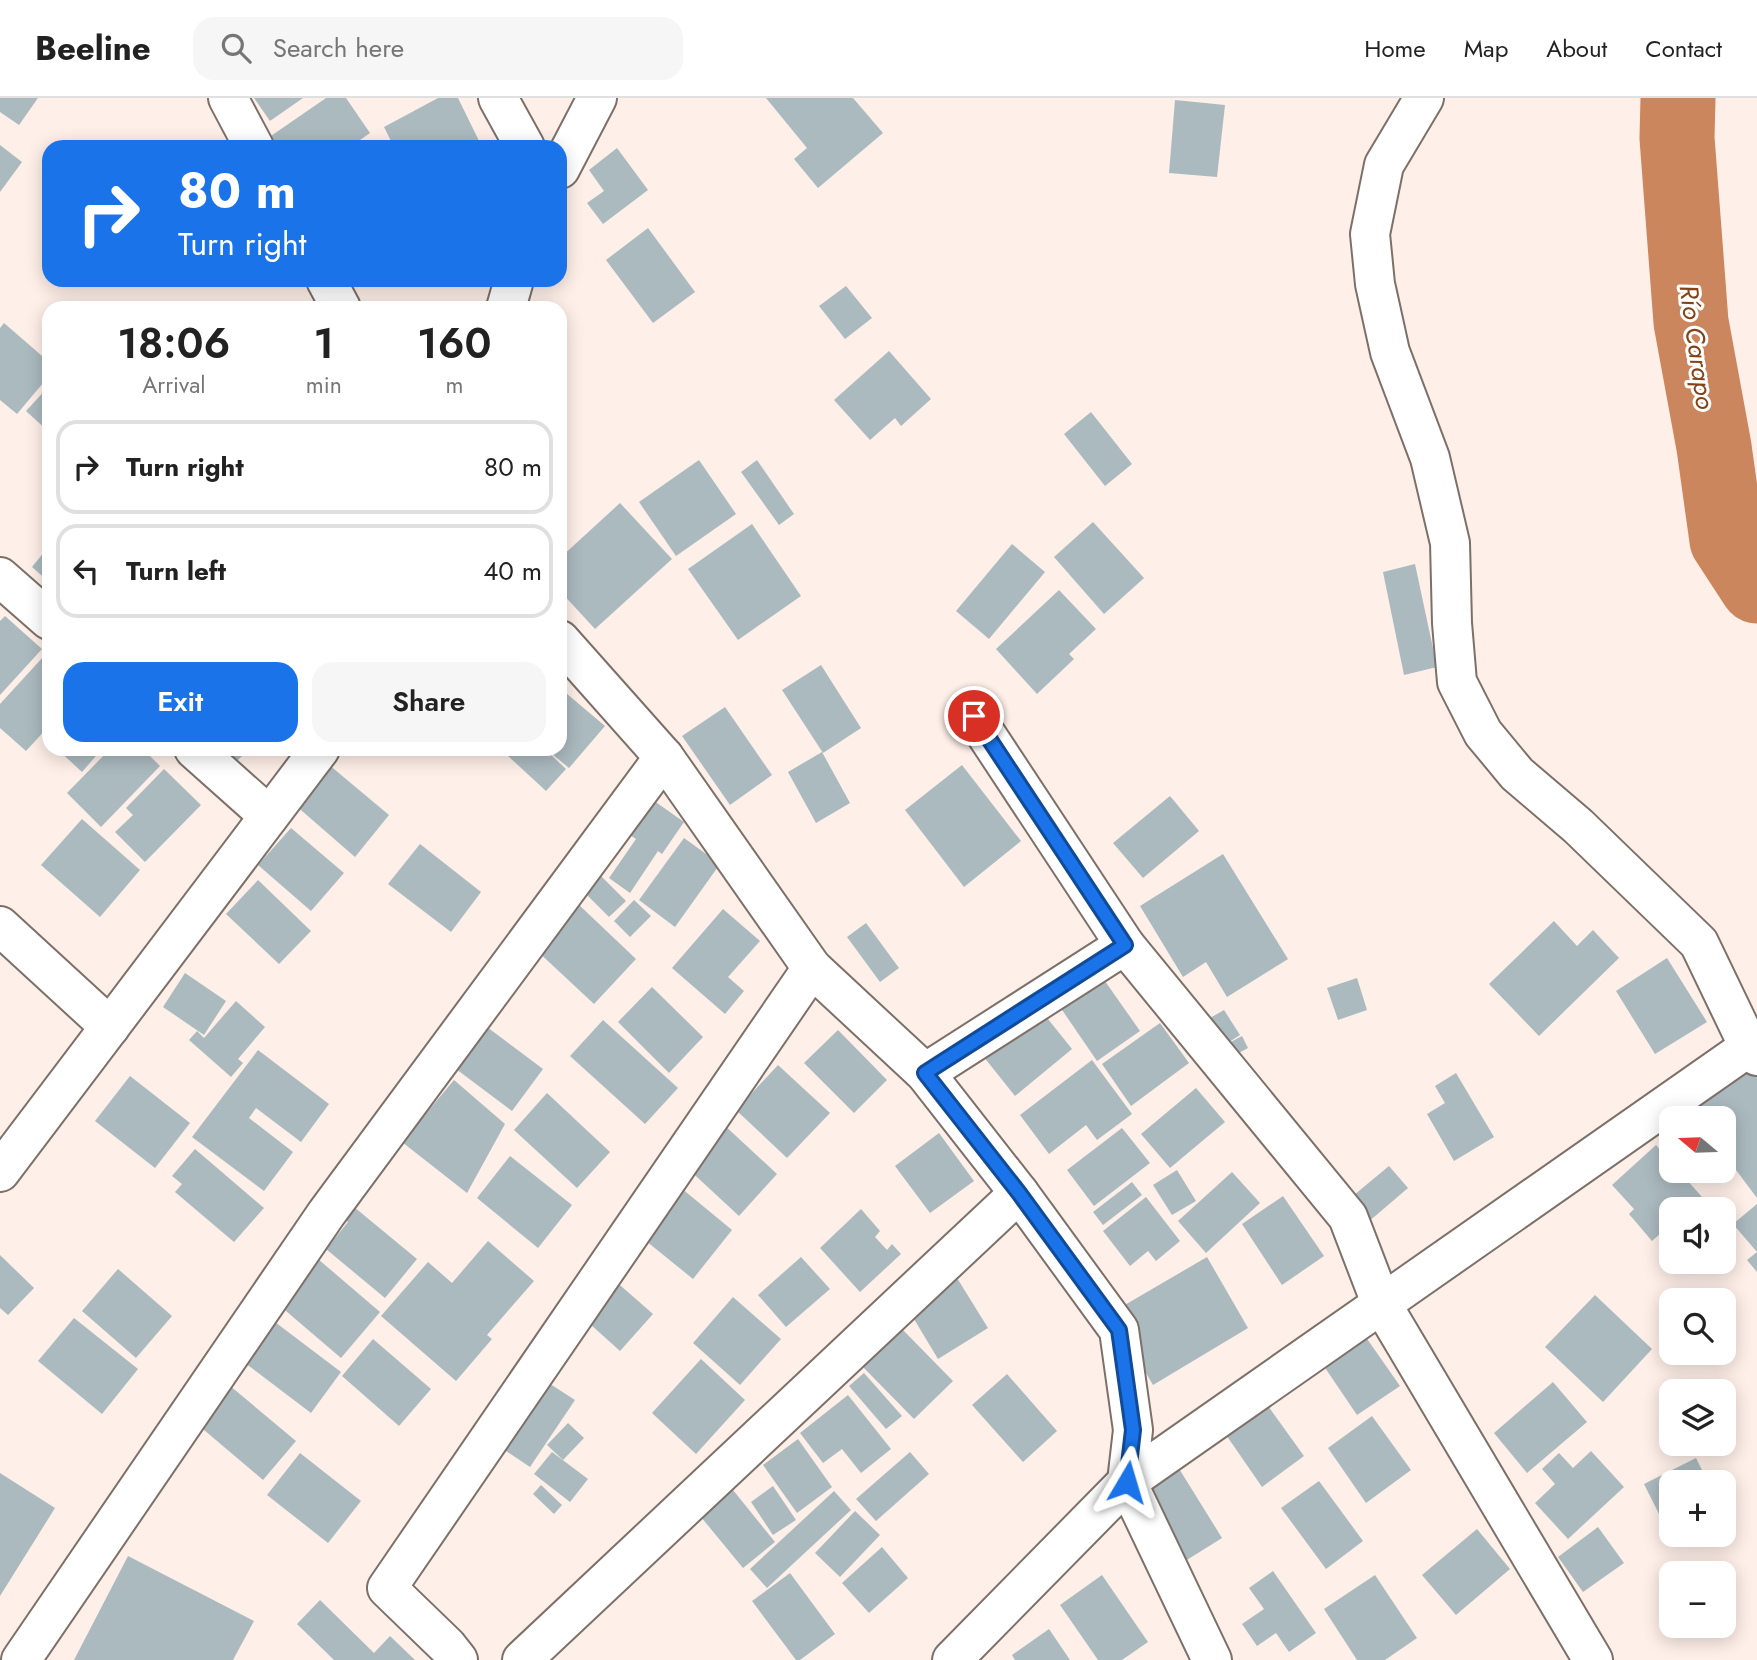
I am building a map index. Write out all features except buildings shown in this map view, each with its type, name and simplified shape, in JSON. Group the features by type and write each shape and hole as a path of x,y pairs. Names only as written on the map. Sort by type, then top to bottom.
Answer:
{"street":[{"path":"228,98 250,140"},
{"path":"498,98 521,140"},
{"path":"567,156 597,98"},
{"path":"952,1660 1127,1482 1381,1303 1753,1051 1699,943 1578,826 1517,775 1483,733 1457,682 1450,542 1430,458 1390,352 1375,284 1370,234 1384,165 1424,98"},
{"path":"0,577 42,614"},
{"path":"567,648 664,757 812,968 925,1073 1019,1193 1119,1330 1133,1430 1127,1482 1212,1660"},
{"path":"974,716 1125,945 1348,1217 1381,1303 1593,1660"},
{"path":"202,756 269,816"},
{"path":"0,1172 315,756"},
{"path":"21,1660 326,1214 664,757"},
{"path":"0,926 110,1027"},
{"path":"925,1073 1125,945"},
{"path":"458,1660 387,1588 812,968"},
{"path":"522,1660 1019,1193"}],"waterway":[{"name":"Río Carapo","path":"1678,98 1677,138 1691,322 1714,447 1727,540 1757,586"}],"route":[{"path":"974,716 1125,945 925,1073 1019,1193 1119,1330 1133,1430 1127,1482"}]}
